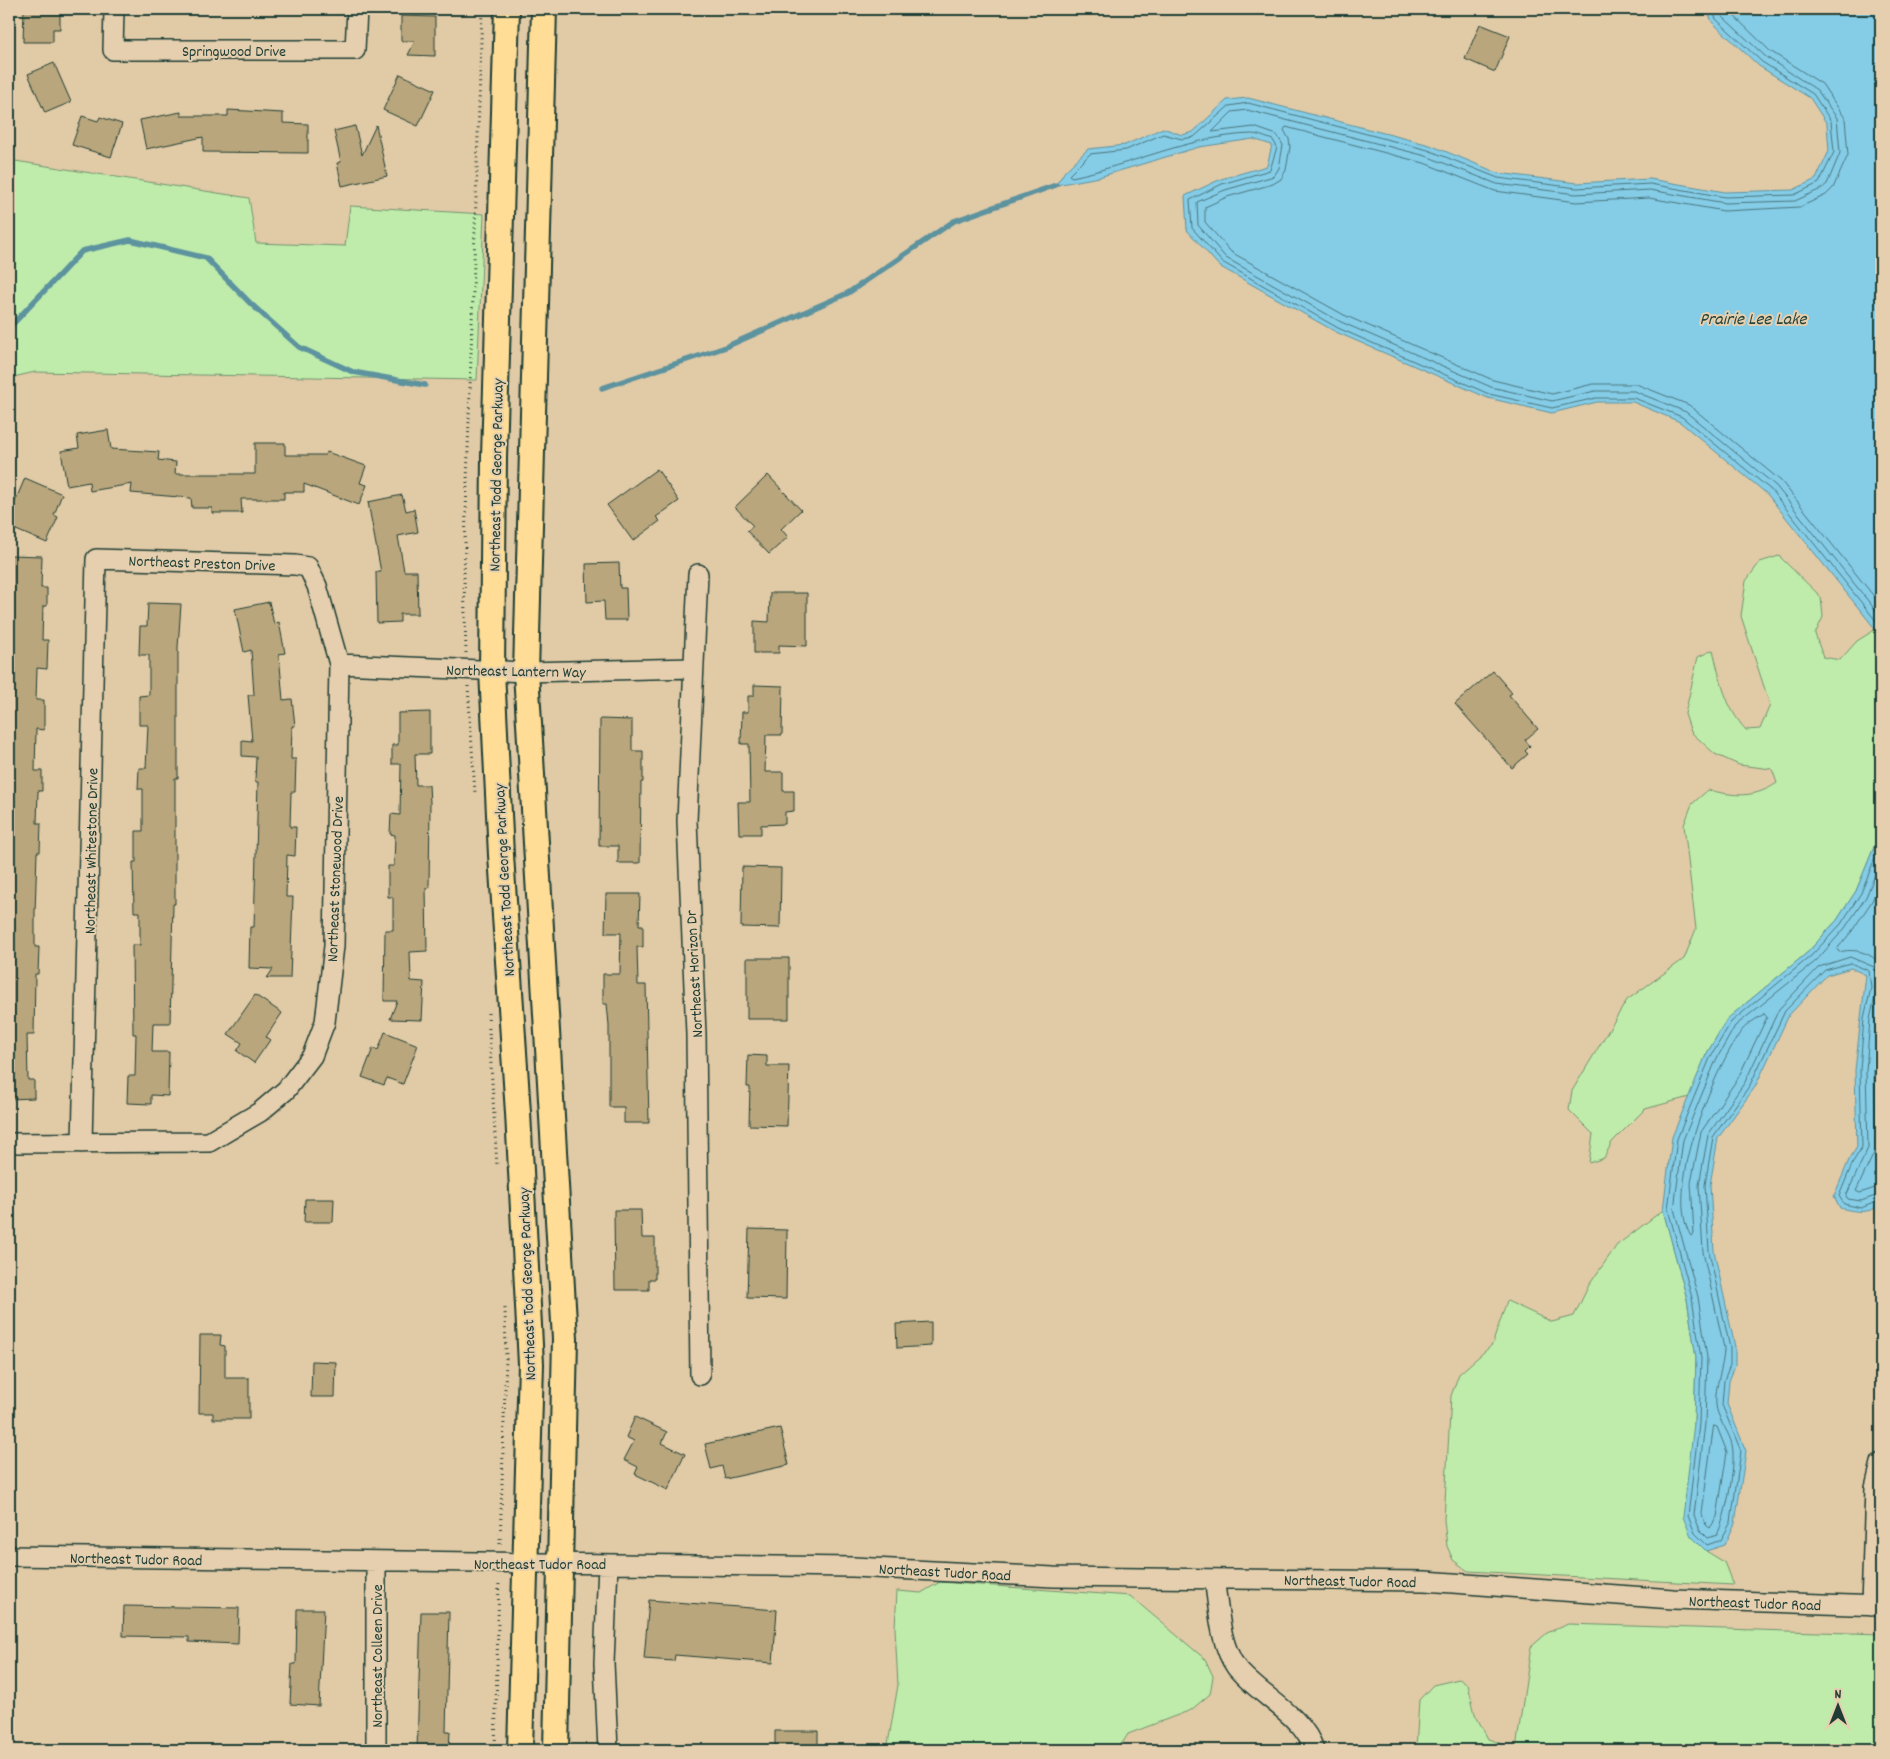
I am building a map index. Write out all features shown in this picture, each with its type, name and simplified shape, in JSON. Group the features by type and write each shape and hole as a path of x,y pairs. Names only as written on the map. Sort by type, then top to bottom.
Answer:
{"main road":[{"name":"Northeast Todd George Parkway","path":"507,9 494,457 492,671 500,855 530,1315 531,1364 520,1750"},
{"name":"Northeast Todd George Parkway","path":"544,9 526,672 565,1339 556,1750"}],"street":[{"name":"Springwood Drive","path":"114,9 113,50 355,50 357,9"},
{"name":"Northeast Preston Drive","path":"96,559 295,565 308,567"},
{"name":"Northeast Whitestone Drive","path":"82,1143 96,559"},
{"name":"Northeast Stonewood Drive","path":"82,1143 209,1142 260,1112 286,1090 312,1056 325,1022 334,946 339,664 317,586 308,567"},
{"name":"Northeast Horizon Dr","path":"698,574 687,821 696,1034 700,1375"},
{"name":"Northeast Lantern Way","path":"339,664 526,672 693,668"},
{"path":"9,1143 82,1143"},
{"path":"1876,1606 1876,1488 1881,1463"},
{"name":"Northeast Tudor Road","path":"9,1556 376,1562 853,1566 1053,1577 1425,1581 1673,1599 1876,1606"},
{"name":"Northeast Colleen Drive","path":"376,1562 376,1750"},
{"path":"608,1564 604,1663 608,1750"},
{"path":"1214,1579 1226,1648 1237,1668 1281,1706 1303,1731 1314,1750"}],"green space":[{"path":"9,160 249,198 256,243 345,246 350,206 484,214 477,380 35,372 9,378"},
{"path":"1779,556 1821,597 1823,617 1815,634 1823,657 1840,660 1857,641 1876,629 1881,636 1881,830 1856,891 1837,920 1808,952 1727,1019 1706,1055 1689,1097 1645,1109 1612,1142 1604,1158 1589,1163 1593,1134 1569,1110 1572,1091 1627,1000 1684,959 1696,929 1684,825 1692,804 1708,790 1744,795 1760,792 1777,783 1772,769 1739,765 1715,754 1691,732 1685,714 1698,657 1713,650 1724,692 1733,712 1746,730 1760,729 1770,705 1741,616 1746,581 1760,562"},
{"path":"1663,1210 1687,1299 1696,1358 1694,1423 1706,1551 1724,1562 1733,1585 1468,1571 1453,1560 1447,1546 1444,1520 1451,1396 1459,1374 1492,1345 1507,1301 1552,1322 1574,1316 1589,1285 1617,1245"},
{"path":"940,1582 1130,1596 1205,1659 1213,1676 1210,1694 1191,1710 1128,1734 1118,1750 887,1750 898,1685 895,1628 897,1591 921,1593"},
{"path":"1568,1624 1881,1634 1881,1750 1416,1750 1419,1700 1433,1685 1459,1679 1468,1685 1475,1714 1488,1739 1516,1749 1531,1647 1547,1633"}],"water":[{"name":"Prairie Lee Lake","path":"1707,9 1881,9 1881,636 1767,494 1680,422 1633,402 1597,402 1552,413 1488,398 1336,332 1219,266 1187,230 1185,196 1221,179 1267,166 1272,145 1253,139 1199,147 1099,177 1056,185 1065,171 1088,149 1125,145 1163,128 1182,135 1193,132 1227,100 1248,98 1430,145 1498,173 1577,183 1650,179 1725,192 1793,190 1816,179 1829,151 1827,124 1810,98 1759,66 1712,22"},
{"path":"1881,830 1881,1202 1868,1211 1856,1211 1840,1208 1834,1196 1849,1160 1857,1147 1855,1070 1866,975 1851,968 1827,975 1789,1015 1755,1087 1718,1138 1710,1185 1714,1251 1735,1347 1735,1366 1729,1381 1727,1404 1746,1451 1735,1523 1725,1545 1706,1551 1691,1536 1683,1517 1694,1423 1696,1358 1687,1299 1663,1210 1672,1137 1706,1055 1727,1019 1808,952 1837,920 1856,891"}],"building":[{"path":"24,9 60,9 60,29 53,29 53,42 23,42"},
{"path":"401,16 435,17 435,56 408,55 415,41 401,41"},
{"path":"1480,24 1510,36 1495,72 1465,59"},
{"path":"54,63 71,102 45,113 28,74"},
{"path":"400,74 435,90 418,126 383,110"},
{"path":"228,110 283,113 283,123 308,124 308,153 203,152 203,137 146,149 140,120 181,112 181,116 228,116"},
{"path":"82,116 98,121 100,117 122,124 111,157 72,145"},
{"path":"376,125 387,176 342,186 337,163 341,162 334,131 355,126 362,155"},
{"path":"108,430 111,449 159,452 158,460 176,462 175,474 255,474 255,443 285,443 285,455 325,455 327,452 366,466 360,483 367,485 359,505 304,484 304,492 284,492 284,499 241,499 242,513 212,513 212,508 192,508 191,498 131,493 132,484 90,491 89,482 67,486 61,451 79,448 77,435"},
{"path":"657,469 679,501 656,517 660,521 633,541 607,505"},
{"path":"768,475 801,510 781,529 788,537 769,554 747,531 753,526 735,507"},
{"path":"25,478 62,494 54,515 58,517 47,543 9,527 9,516"},
{"path":"402,495 406,511 414,509 418,532 398,536 404,571 417,571 418,614 400,614 400,622 377,623 376,572 381,572 368,502"},
{"path":"10,555 42,556 41,588 47,588 47,606 43,606 42,640 48,640 47,669 37,668 36,700 44,700 44,730 36,729 35,771 42,771 42,791 38,791 37,823 41,823 40,852 37,852 35,913 35,947 39,947 38,974 35,974 34,1035 27,1035 28,1080 34,1080 34,1098 10,1099 9,1089"},
{"path":"619,563 620,588 626,588 627,620 605,620 604,601 587,602 586,564"},
{"path":"770,593 807,593 807,646 779,645 779,653 754,653 754,621 769,622"},
{"path":"269,602 274,624 279,622 285,653 279,654 283,700 292,699 295,726 292,726 291,759 296,759 295,792 291,792 290,827 296,827 295,856 287,855 286,897 293,897 290,978 267,978 273,969 249,968 250,927 254,927 258,782 255,782 256,757 242,756 242,740 252,741 248,695 254,695 251,650 244,652 235,609"},
{"path":"148,603 181,604 178,647 178,778 175,778 175,904 173,904 170,1023 153,1023 152,1052 169,1052 168,1096 151,1095 151,1104 127,1103 128,1076 135,1076 136,1034 133,1034 132,945 140,945 140,912 134,912 133,862 136,862 136,831 143,831 143,789 138,789 139,768 146,768 148,725 139,725 139,696 149,695 149,655 139,655 140,626 147,626"},
{"path":"1493,671 1512,693 1509,695 1538,729 1525,740 1530,746 1525,751 1528,754 1512,768 1455,704"},
{"path":"754,685 783,686 782,735 766,735 765,772 783,772 783,791 794,791 794,811 785,812 785,824 761,825 761,834 739,834 738,802 750,802 749,744 741,744 742,712 748,712 748,696 754,696"},
{"path":"430,712 430,754 415,754 416,785 429,785 430,803 429,888 426,888 427,951 410,952 411,981 424,982 422,1020 390,1019 397,1001 384,1001 385,930 393,930 393,897 388,897 388,866 394,866 395,835 390,834 391,814 400,815 401,764 392,764 392,745 398,745 398,713"},
{"path":"600,719 632,720 632,751 643,751 640,863 618,863 618,846 599,846"},
{"path":"742,867 781,868 780,928 741,927"},
{"path":"606,894 640,894 639,925 643,925 643,947 637,947 638,985 646,985 649,1123 624,1123 624,1107 609,1107 609,1025 607,1004 603,1004 603,974 620,974 621,933 605,933"},
{"path":"747,958 789,958 789,1019 747,1019"},
{"path":"255,995 282,1013 266,1037 270,1040 254,1063 237,1051 242,1043 228,1034"},
{"path":"385,1032 418,1045 403,1084 387,1078 384,1085 362,1077 373,1048 378,1050"},
{"path":"748,1055 767,1056 767,1066 789,1066 787,1126 749,1125 750,1087 747,1087"},
{"path":"305,1199 334,1199 333,1222 304,1222"},
{"path":"614,1210 641,1210 642,1238 655,1238 655,1279 649,1279 649,1290 615,1290"},
{"path":"749,1229 787,1230 786,1299 747,1298"},
{"path":"931,1322 931,1346 897,1348 896,1324"},
{"path":"200,1335 221,1335 220,1345 225,1346 225,1378 249,1378 249,1419 213,1419 213,1413 199,1413"},
{"path":"312,1361 336,1362 335,1397 311,1397"},
{"path":"635,1417 667,1432 662,1443 685,1454 668,1490 635,1474 638,1467 624,1460 634,1441 626,1437"},
{"path":"780,1428 789,1465 725,1479 722,1466 711,1469 705,1444"},
{"path":"649,1600 777,1610 773,1663 675,1655 674,1661 644,1659"},
{"path":"124,1606 239,1608 238,1644 189,1642 189,1637 123,1636"},
{"path":"297,1609 324,1609 319,1706 290,1704 292,1664 296,1664"},
{"path":"421,1612 449,1612 446,1731 450,1731 449,1750 417,1750"},
{"path":"775,1731 818,1731 818,1750 775,1750"}],"waterway":[{"path":"602,388 723,348 848,293 954,221 1056,185"},
{"path":"9,328 82,251 130,240 206,258 250,303 299,347 353,372 425,385"}]}
